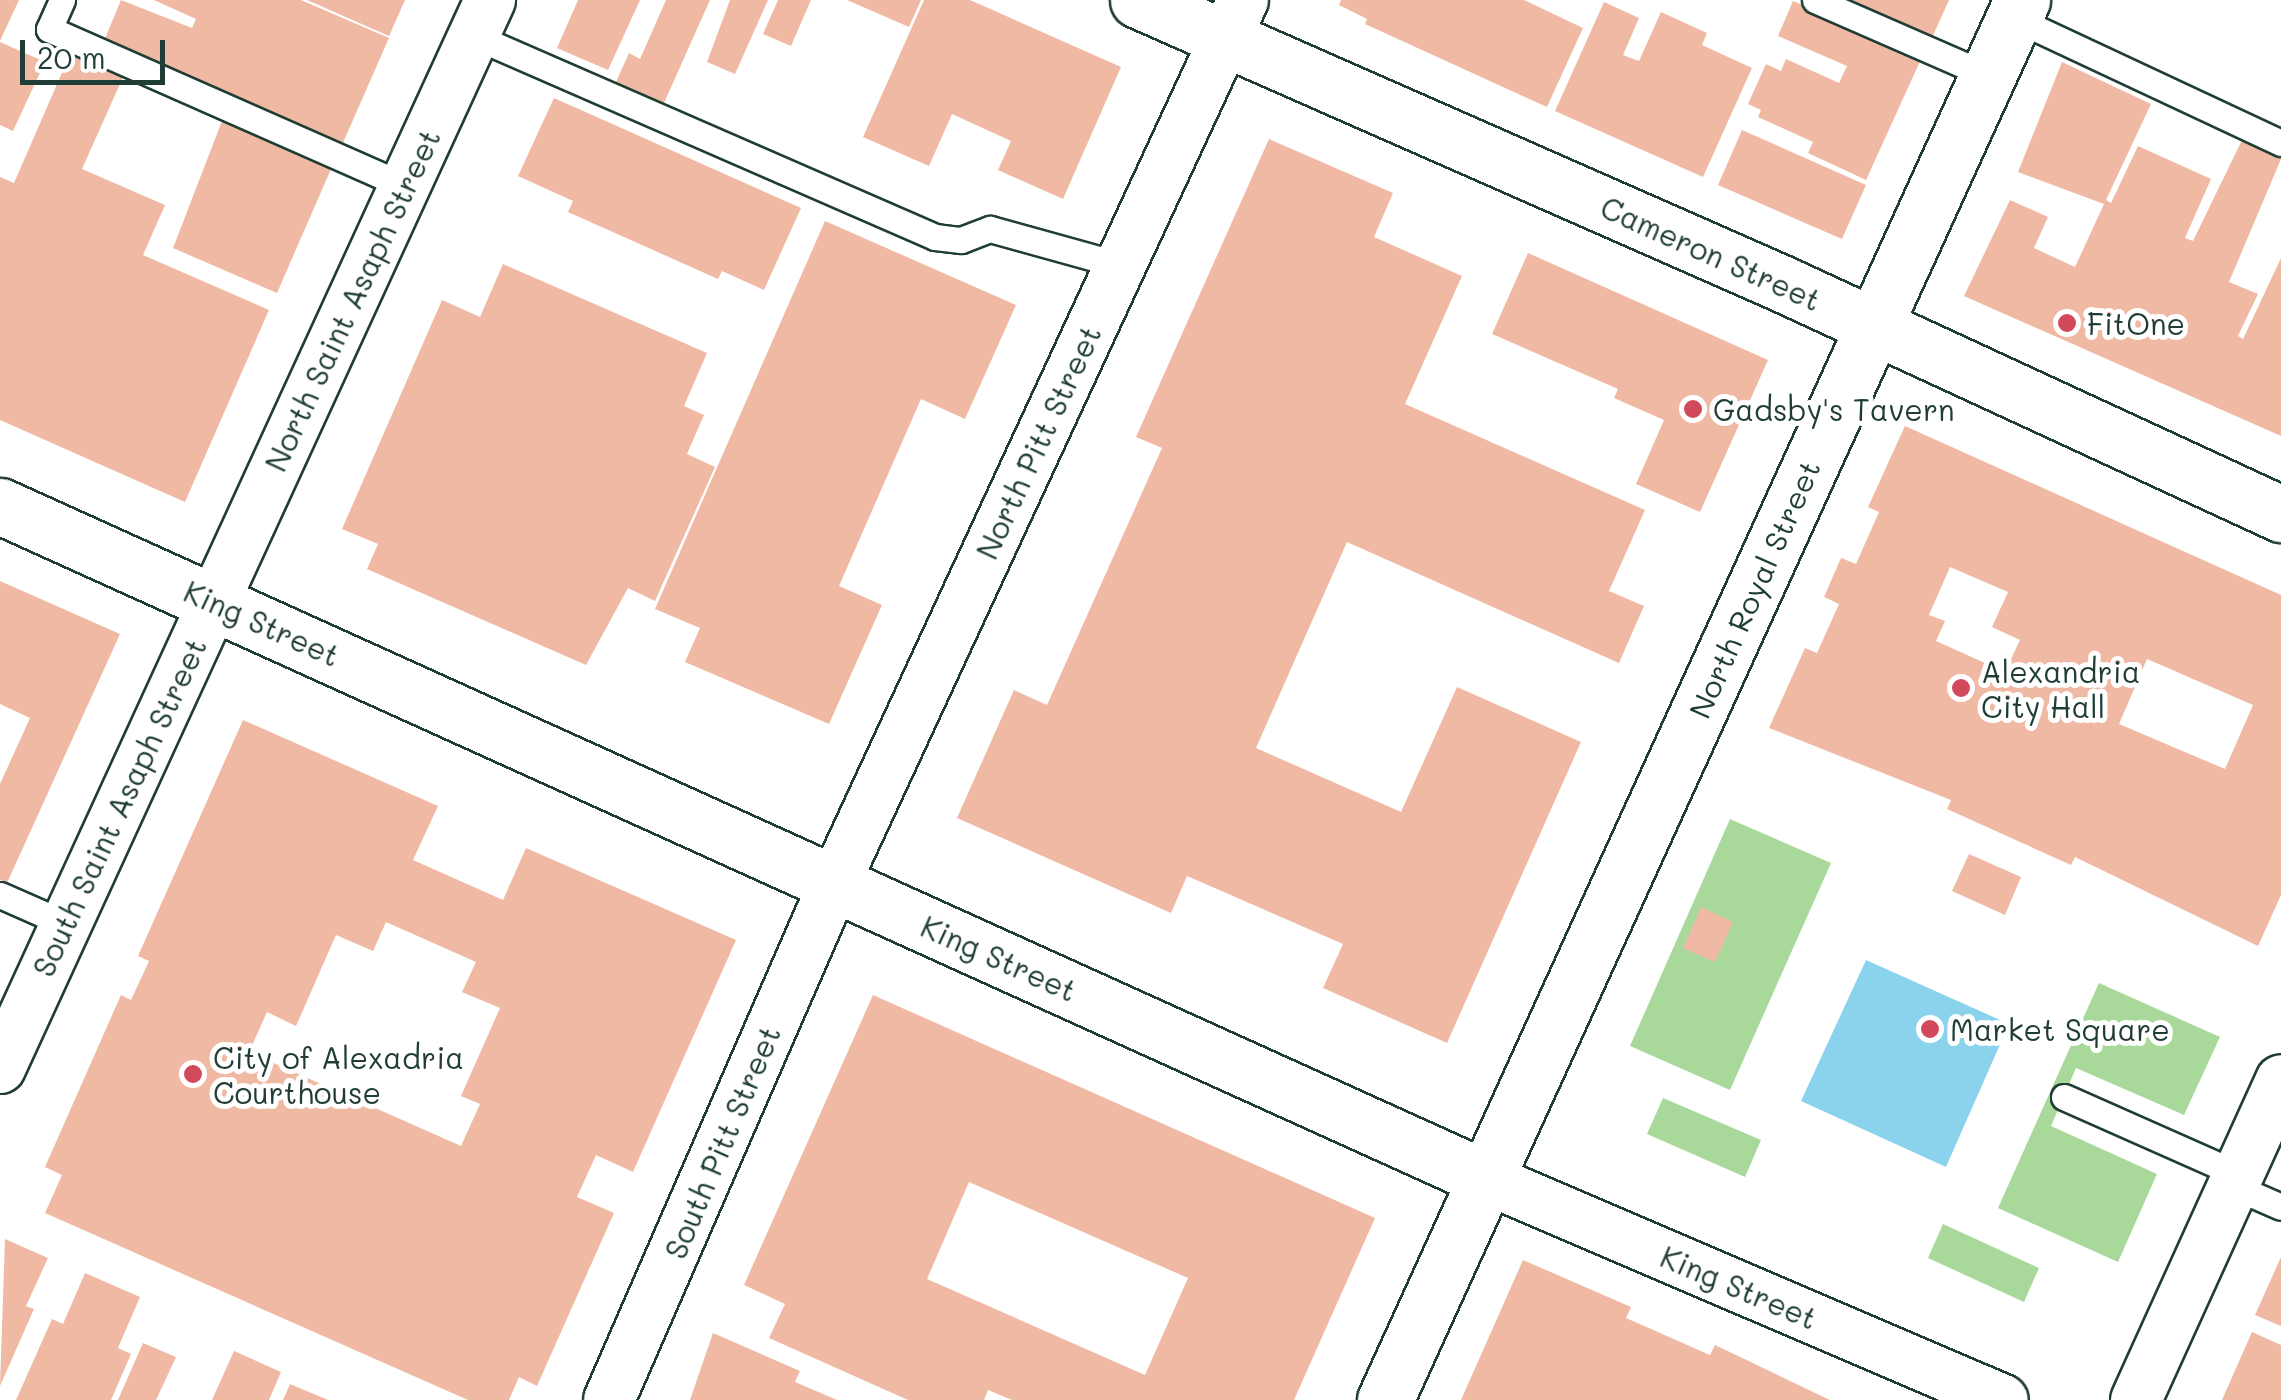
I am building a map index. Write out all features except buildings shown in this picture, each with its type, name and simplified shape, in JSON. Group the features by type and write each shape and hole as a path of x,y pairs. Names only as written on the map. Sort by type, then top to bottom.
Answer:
{"main road":[{"name":"Cameron Street","path":"1138,0 1234,20 1874,328 2281,514"},
{"name":"North Royal Street","path":"1384,1400 2018,9"},
{"name":"King Street","path":"0,506 1487,1179"}],"street":[{"name":"North Saint Asaph Street","path":"214,601 482,18"},
{"name":"North Pitt Street","path":"834,884 1234,20"},
{"name":"South Saint Asaph Street","path":"0,1068 214,601"},
{"name":"South Pitt Street","path":"610,1400 834,884"},
{"path":"2136,1400 2281,1080"},
{"name":"King Street","path":"1487,1179 2003,1400"}],"lane":[{"path":"62,0 49,29 405,186"},
{"path":"1814,0 1987,76"},
{"path":"2018,9 2281,143"},
{"path":"482,18 935,237 961,240 990,229 1120,265"},
{"path":"0,894 66,924"},
{"path":"2064,1097 2236,1180 2281,1208"}],"green space":[{"path":"1730,819 1831,863 1730,1090 1630,1046"},
{"path":"2099,983 2220,1037 2184,1115 2076,1068 2051,1126 2157,1174 2118,1262 1998,1208"},
{"path":"1663,1098 1761,1140 1745,1177 1647,1134"},
{"path":"1943,1224 2039,1268 2024,1302 1928,1258"}],"water":[{"path":"1866,960 2009,1024 1946,1167 1801,1101"}],"place":[{"name":"FitOne","path":"2067,323"},
{"name":"Gadsby's Tavern","path":"1693,409"},
{"name":"Alexandria City Hall","path":"1961,688"},
{"name":"Market Square","path":"1930,1029"},
{"name":"City of Alexadria Courthouse","path":"193,1074"}]}
